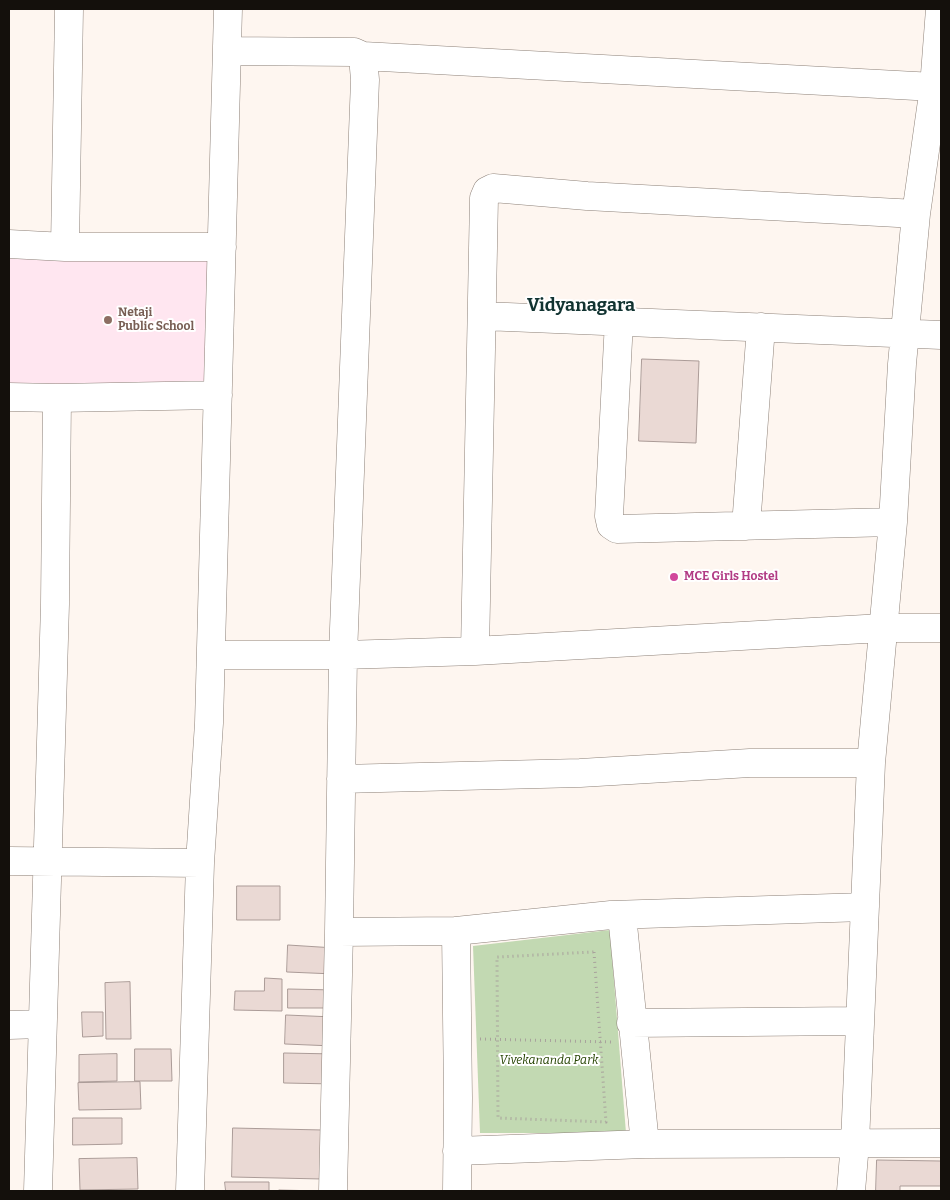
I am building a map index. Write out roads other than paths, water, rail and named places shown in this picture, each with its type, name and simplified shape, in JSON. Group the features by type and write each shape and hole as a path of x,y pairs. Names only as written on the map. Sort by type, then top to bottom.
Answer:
{"street":[{"path":"66,247 68,9"},
{"path":"190,1191 200,863 209,723 228,9"},
{"path":"851,1191 855,1144 871,763 893,522 905,332 916,214 934,87 940,9"},
{"path":"227,51 354,52 363,56 934,87"},
{"path":"333,1191 343,655 365,80 363,56"},
{"path":"476,651 484,198 487,191 493,188 587,196 916,214"},
{"path":"9,244 66,247 222,246"},
{"path":"483,316 905,332 941,335"},
{"path":"619,321 611,525 618,530 893,522"},
{"path":"746,526 761,327"},
{"path":"9,397 218,395"},
{"path":"38,1191 46,862 55,604 57,398"},
{"path":"211,656 476,651 883,628 941,628"},
{"path":"341,779 580,774 750,763 871,763"},
{"path":"9,861 200,863"},
{"path":"339,932 456,931 622,915 865,907"},
{"path":"622,915 645,1144"},
{"path":"456,931 457,1191"},
{"path":"633,1032 859,1021"},
{"path":"9,1025 42,1024"},
{"path":"457,1151 645,1144 941,1143"}],"place":[{"name":"Netaji Public School","path":"108,320"},
{"name":"MCE Girls Hostel","path":"674,577"}],"district":[{"name":"Vidyanagara","path":"581,306"}],"park label":[{"name":"Vivekananda Park","path":"549,1061"}]}
